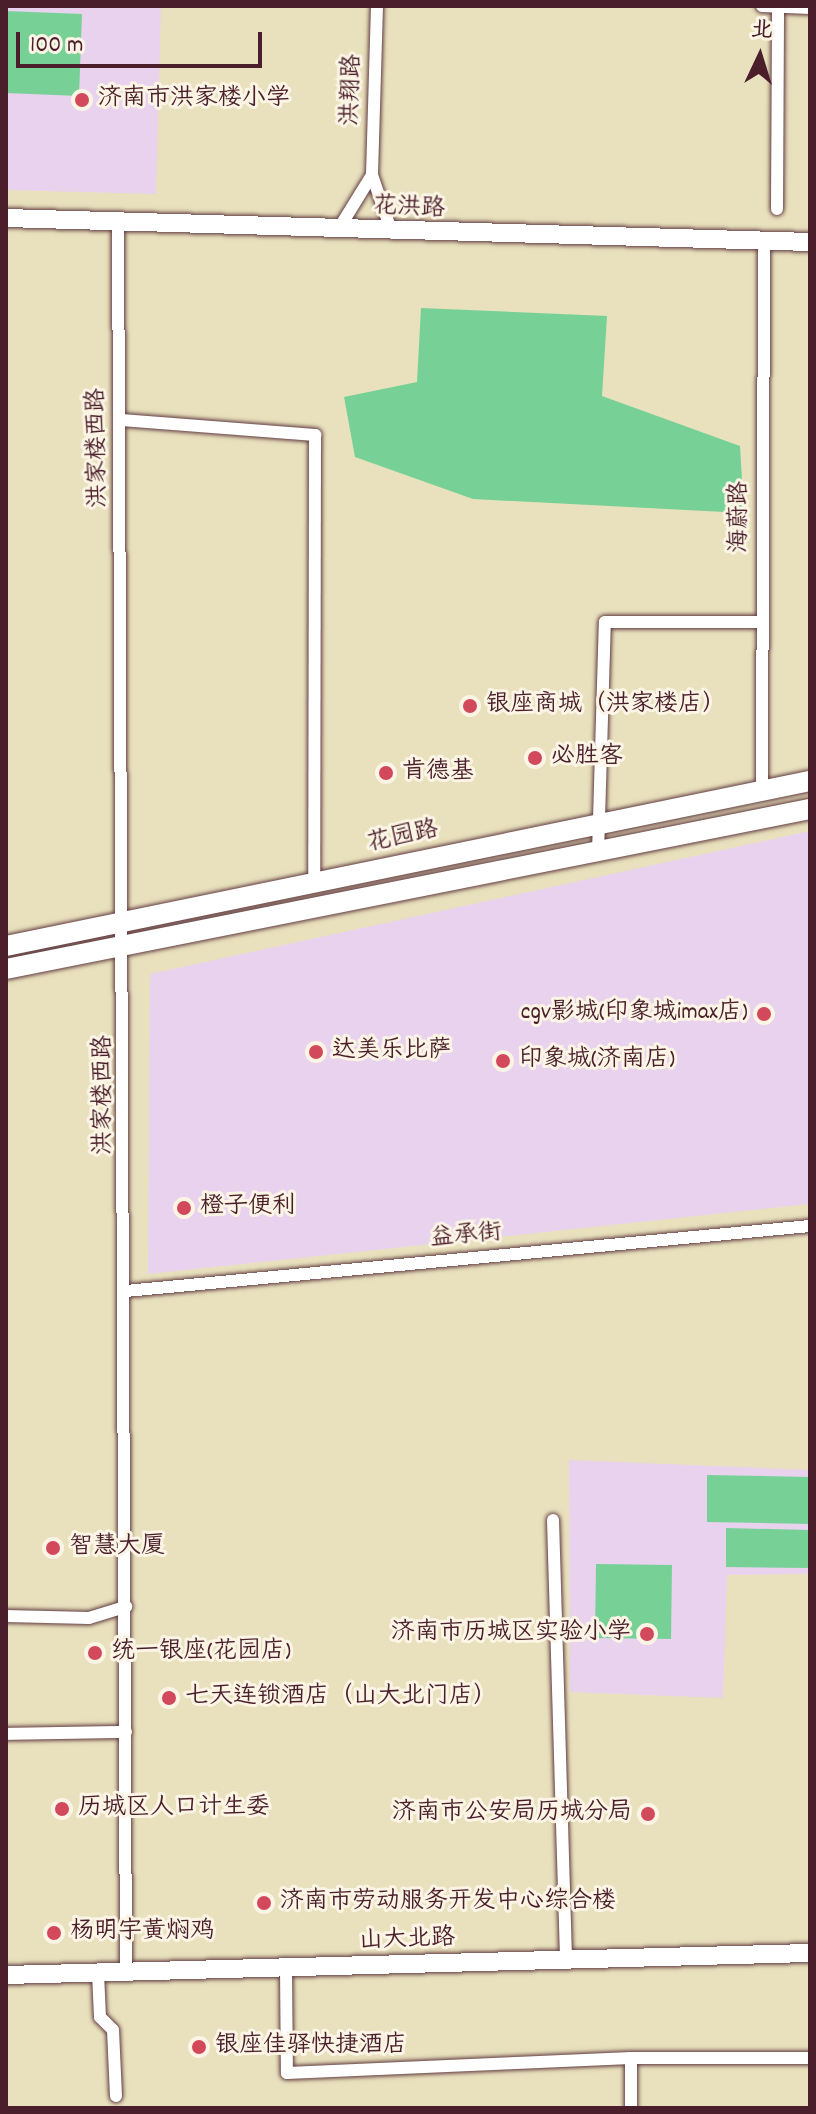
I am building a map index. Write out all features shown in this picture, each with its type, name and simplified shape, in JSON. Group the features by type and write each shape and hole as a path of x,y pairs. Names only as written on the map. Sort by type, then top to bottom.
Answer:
{"main road":[{"name":"花洪路","path":"6,218 118,218 392,233 810,242"},
{"name":"花园路","path":"6,946 127,924 810,781"},
{"path":"6,969 127,948 810,809"},
{"name":"山大北路","path":"6,1967 286,1968 810,1945"},
{"name":"山大北路","path":"6,1975 98,1973 126,1968 810,1953"}],"street":[{"name":"洪翔路","path":"377,6 372,175 392,233"},
{"path":"762,6 810,8"},
{"path":"777,209 778,7"},
{"path":"338,230 372,175"},
{"name":"洪家楼西路","path":"118,218 127,924 126,1968"},
{"name":"海蔚路","path":"762,792 764,242"},
{"path":"121,420 315,435 314,884"},
{"path":"598,853 605,622 762,622"},
{"name":"益承街","path":"126,1291 810,1226"},
{"path":"553,1520 566,1956"},
{"path":"6,1616 89,1618 126,1607"},
{"path":"6,1734 126,1732"},
{"path":"286,1968 287,2073 631,2058 810,2058"},
{"path":"98,1973 100,2017 113,2030 116,2096"},
{"path":"631,2058 631,2108"}],"shaded area":[{"name":"济南市洪家楼小学","path":"161,6 156,194 6,190 6,7"},
{"path":"810,831 810,1204 148,1274 150,974"},
{"name":"济南市历城区实验小学","path":"569,1460 810,1470 810,1574 727,1575 723,1698 570,1692"}],"green space":[{"path":"6,11 82,14 79,96 6,93"},
{"path":"421,308 607,316 602,396 740,446 744,513 473,499 355,457 344,397 417,382"},
{"path":"707,1475 810,1477 810,1524 707,1522"},
{"path":"726,1528 810,1530 810,1568 726,1567"},
{"path":"596,1564 672,1565 671,1639 595,1638"}],"place":[{"name":"济南市洪家楼小学","path":"82,100"},
{"name":"银座商城（洪家楼店）","path":"470,706"},
{"name":"必胜客","path":"535,758"},
{"name":"肯德基","path":"386,773"},
{"name":"cgv影城(印象城imax店)","path":"764,1014"},
{"name":"达美乐比萨","path":"316,1052"},
{"name":"印象城(济南店)","path":"503,1061"},
{"name":"橙子便利","path":"184,1208"},
{"name":"智慧大厦","path":"53,1548"},
{"name":"济南市历城区实验小学","path":"647,1634"},
{"name":"统一银座(花园店)","path":"95,1653"},
{"name":"七天连锁酒店（山大北门店）","path":"169,1698"},
{"name":"历城区人口计生委","path":"62,1809"},
{"name":"济南市公安局历城分局","path":"648,1814"},
{"name":"济南市劳动服务开发中心综合楼","path":"264,1903"},
{"name":"杨明宇黄焖鸡","path":"54,1933"},
{"name":"银座佳驿快捷酒店","path":"199,2047"}]}
